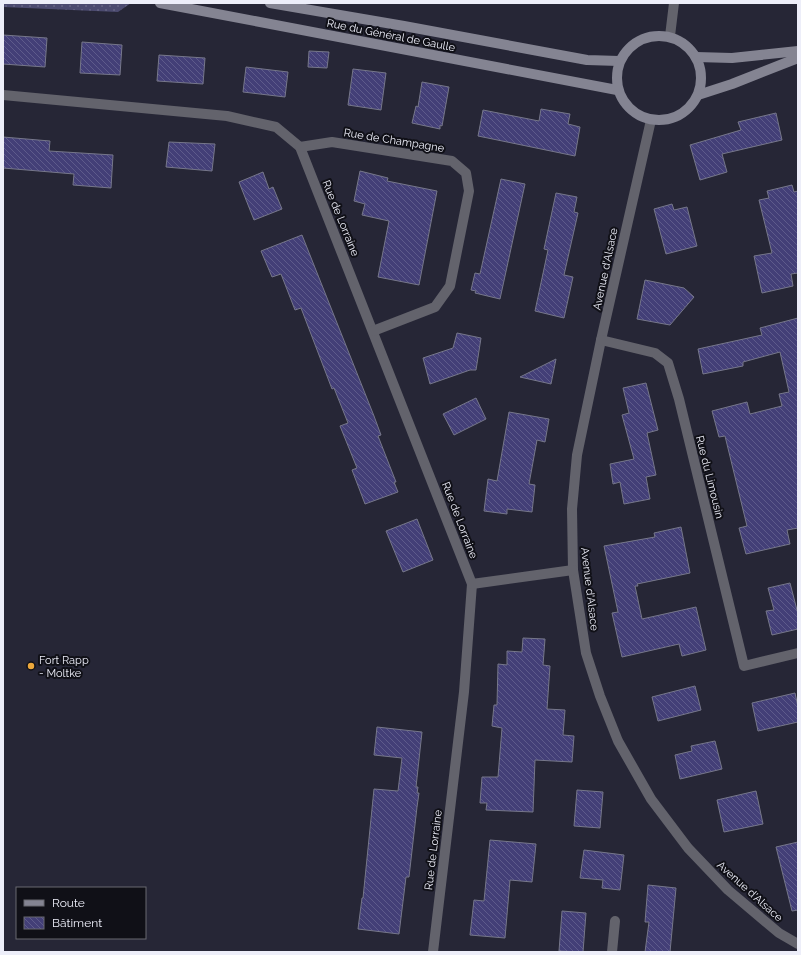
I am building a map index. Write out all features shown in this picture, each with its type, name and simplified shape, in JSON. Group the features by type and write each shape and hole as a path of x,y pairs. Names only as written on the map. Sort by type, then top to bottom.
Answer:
{"main road":[{"name":"Rue du Général de Gaulle","path":"160,3 617,90"},
{"name":"Rue du Général de Gaulle","path":"270,3 587,60 619,61"},
{"path":"658,35 670,36 682,42 696,57 701,73 701,85 698,96 690,107 679,116 665,120 651,120 640,116 630,110 622,101 617,90 616,75 619,61 635,42 646,37 658,35"},
{"path":"696,57 732,58 798,51"},
{"path":"698,96 798,58"}],"street":[{"path":"670,36 674,3"},
{"name":"Rue de Lorraine","path":"3,95 227,116 276,127 300,147 472,584 464,692 433,952"},
{"name":"Avenue d'Alsace","path":"651,120 601,340 577,455 572,509 573,570 586,652 600,696 618,741 651,799 688,848 728,890 779,933 798,944"},
{"name":"Rue de Champagne","path":"300,147 332,142 430,157 452,161 466,174 469,191 450,286 435,307 373,331"},
{"name":"Rue du Limousin","path":"601,340 655,352 668,363 679,399 744,666 798,654"},
{"path":"472,584 573,570"},
{"path":"612,952 615,921"}],"shaded area":[{"path":"3,3 131,3 118,12 3,7"}],"building":[{"path":"3,35 47,38 45,67 3,64"},
{"path":"82,42 122,45 120,75 80,73"},
{"path":"309,51 329,52 327,68 308,67"},
{"path":"159,55 205,58 203,84 157,81"},
{"path":"246,67 288,72 285,97 243,92"},
{"path":"353,69 386,73 381,110 348,105"},
{"path":"422,82 449,87 442,126 440,125 440,129 412,123 416,106 418,107"},
{"path":"541,109 570,114 568,124 580,127 575,156 478,136 483,110 539,121"},
{"path":"776,113 782,140 722,154 727,172 700,180 690,145 741,130 738,122"},
{"path":"3,137 50,141 49,151 113,155 111,188 73,185 74,174 3,168"},
{"path":"169,142 215,144 212,171 166,167"},
{"path":"360,171 388,178 387,181 437,191 419,285 378,277 389,221 362,215 365,204 354,201"},
{"path":"263,172 269,189 273,187 282,209 254,220 239,182"},
{"path":"501,179 525,184 500,299 475,293 476,291 471,290 475,273 480,274"},
{"path":"792,185 794,192 798,191 798,273 791,274 793,286 762,293 754,256 772,253 759,200 769,198 767,191"},
{"path":"556,193 577,197 574,212 578,213 564,275 573,277 564,318 535,311 548,250 544,249"},
{"path":"672,204 674,210 687,207 697,246 666,254 654,209"},
{"path":"302,235 374,416 381,435 378,436 396,482 394,482 398,492 365,504 352,470 357,468 340,426 348,423 334,388 332,389 301,308 295,310 281,274 272,277 261,251"},
{"path":"645,280 684,288 694,297 670,325 637,319"},
{"path":"798,318 798,528 787,530 790,544 746,554 739,528 747,526 725,436 719,437 712,411 747,402 750,414 782,406 779,394 789,392 780,352 743,362 743,366 703,374 698,349 762,335 760,328"},
{"path":"457,333 481,338 476,370 470,370 430,384 423,358 453,348"},
{"path":"556,359 551,384 520,377"},
{"path":"646,383 658,430 647,433 656,475 646,477 650,499 624,504 620,482 613,484 610,464 634,459 622,415 629,413 623,388"},
{"path":"476,398 486,419 454,435 443,414"},
{"path":"509,412 549,419 545,442 537,440 529,484 535,485 532,512 507,509 507,514 484,511 488,479 497,481"},
{"path":"417,519 433,560 403,572 386,531"},
{"path":"681,527 690,573 637,584 638,586 635,586 642,619 696,607 706,650 682,656 679,644 622,657 612,613 618,612 604,546 655,537 654,533"},
{"path":"790,583 798,614 798,629 772,635 766,611 774,610 768,588"},
{"path":"523,638 545,639 543,665 550,666 547,709 565,710 563,735 574,736 572,762 535,760 533,812 486,810 487,803 480,803 482,777 498,777 502,728 492,726 494,705 497,705 498,664 507,665 507,651 522,652"},
{"path":"695,686 701,710 658,721 652,697"},
{"path":"795,693 798,707 798,722 758,731 752,703"},
{"path":"377,727 422,732 416,787 418,787 417,793 419,793 409,877 406,877 399,934 358,929 363,898 374,789 398,791 402,758 374,755"},
{"path":"715,741 722,769 680,779 675,755 692,751 691,746"},
{"path":"577,790 603,792 600,828 574,826"},
{"path":"756,791 763,824 724,832 717,800"},
{"path":"490,840 536,844 532,882 510,880 505,938 470,935 474,900 484,901"},
{"path":"798,842 798,910 792,911 776,847"},
{"path":"584,850 624,855 620,890 602,888 603,880 580,878"},
{"path":"648,885 676,888 670,952 645,952 649,922 645,922"},
{"path":"562,911 586,913 583,952 559,951"}],"place":[{"name":"Fort Rapp - Moltke","path":"31,666"}]}
